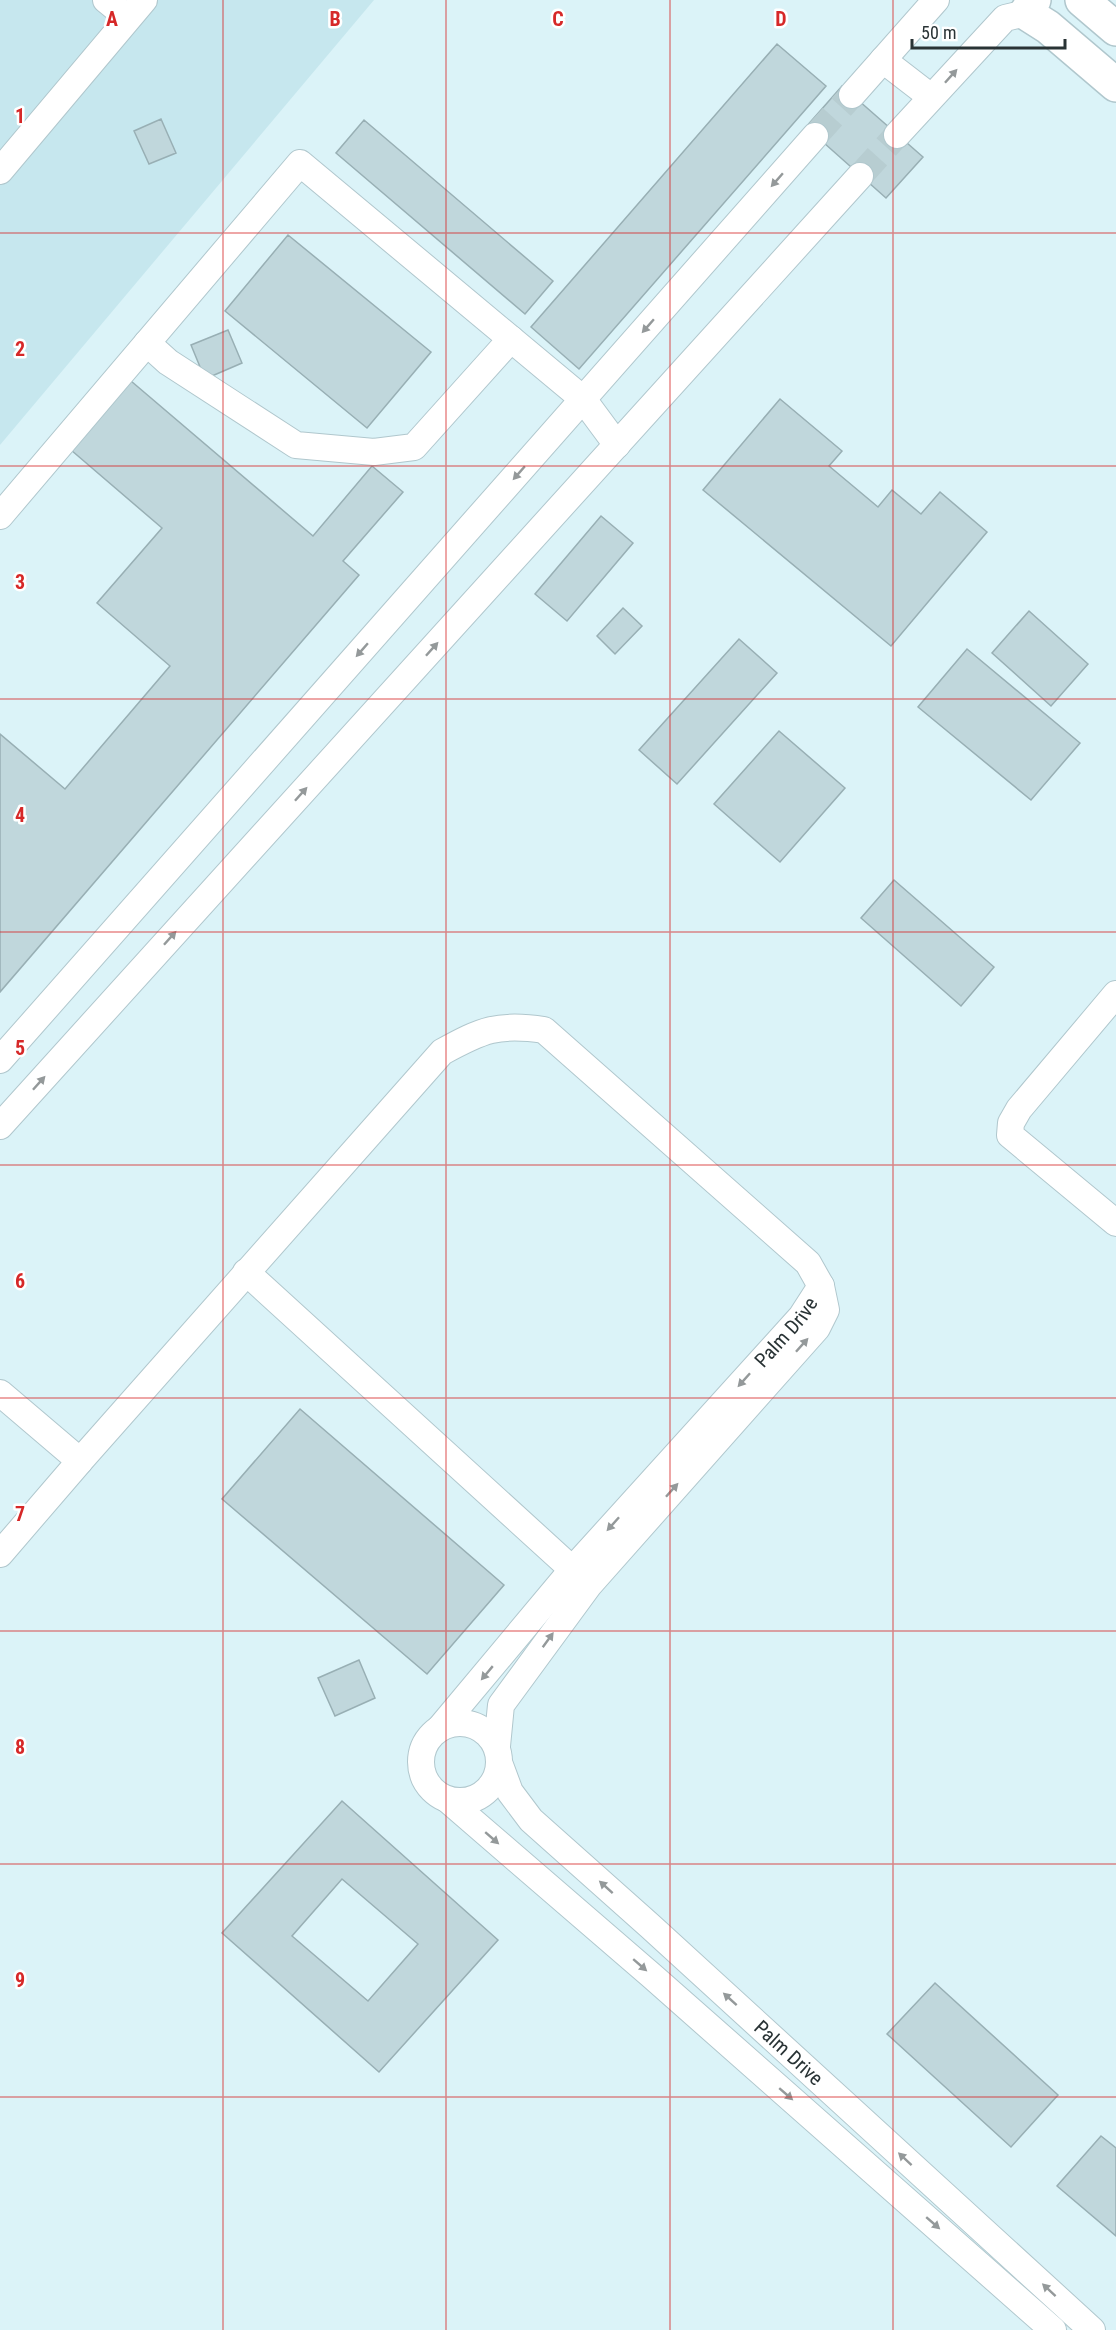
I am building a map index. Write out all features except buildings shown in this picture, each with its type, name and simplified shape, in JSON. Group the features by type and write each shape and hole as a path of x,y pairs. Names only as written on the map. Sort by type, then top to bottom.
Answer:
{"main road":[{"path":"1082,0 1116,29"},
{"path":"1030,6 1048,27 1116,85"}],"street":[{"path":"0,171 136,9 106,0"},
{"path":"852,95 936,0"},
{"path":"897,135 1005,18 1030,6"},
{"path":"883,60 931,98"},
{"path":"0,1060 815,136"},
{"path":"0,516 300,163 583,399 616,445"},
{"path":"0,1126 860,176"},
{"path":"147,343 168,362 296,445 374,452 414,447 511,339"},
{"path":"1116,994 1019,1108 1011,1123 1011,1135 1116,1223"},
{"name":"Palm Drive","path":"246,1272 442,1052 476,1033 514,1026 544,1030 808,1263 821,1286 826,1310 817,1328 440,1728 423,1749 422,1774 433,1792 448,1800 652,1976 1053,2330"},
{"path":"0,1554 246,1272 581,1577"},
{"path":"0,1393 80,1461"},
{"name":"Palm Drive","path":"448,1800 475,1799 490,1788 498,1756 501,1705 581,1577"},
{"name":"Palm Drive","path":"440,1728 460,1722 481,1728 498,1756 510,1792 531,1820 668,1942 1092,2330"}],"shaded area":[{"path":"0,0 374,0 0,445"}],"tunnel":[{"path":"815,136 852,95"},
{"path":"860,176 897,135"}]}
